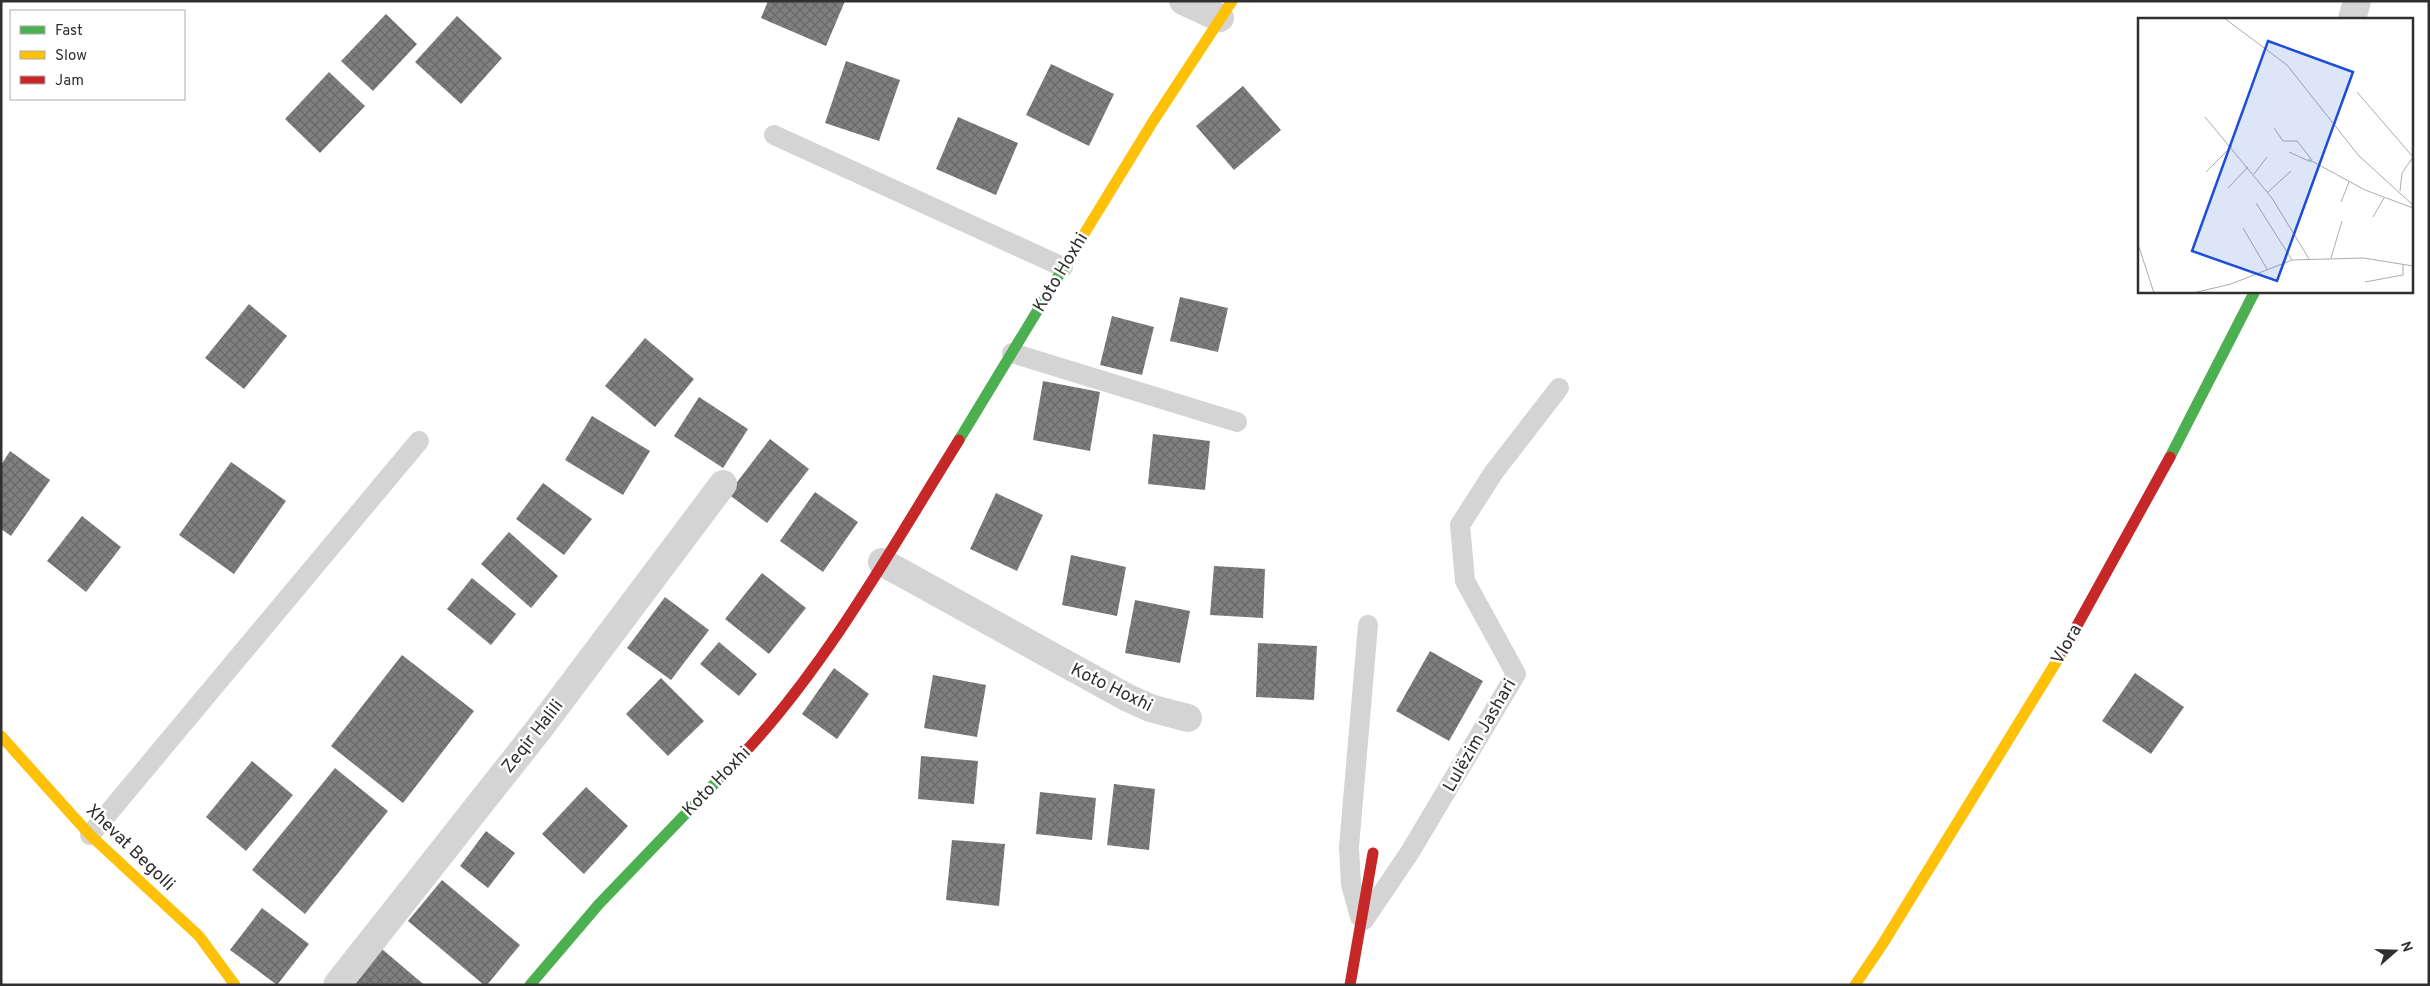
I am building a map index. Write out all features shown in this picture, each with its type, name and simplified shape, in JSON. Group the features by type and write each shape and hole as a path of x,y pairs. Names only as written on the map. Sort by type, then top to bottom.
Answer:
{"street":[{"name":"Koto Hoxhi","path":"530,985 552,956 642,858 737,761 794,694 882,562 1012,353 1063,267 1226,10 1183,1"},
{"path":"2352,18 2356,1"},
{"name":"Vlora","path":"1855,985 1882,945 2058,660 2164,466 2254,292"},
{"name":"Zeqir Halili","path":"337,985 539,729 723,484"},
{"name":"Koto Hoxhi","path":"882,562 1126,697 1150,708 1188,718"},
{"name":"Xhevat Begolli","path":"1,736 90,835 199,936 234,985"},
{"name":"Lulëzim Jashari","path":"1350,985 1373,852"}],"lane":[{"path":"774,135 1063,267"},
{"path":"1012,353 1237,422"},
{"name":"Lulëzim Jashari","path":"1361,924 1410,852 1516,674 1464,581 1460,525 1494,472 1560,388"},
{"path":"90,835 419,441"},
{"name":"Lulëzim Jashari","path":"1361,924 1351,884 1349,847 1368,625"}],"building":[{"path":"768,1 845,1 826,46 761,18"},
{"path":"386,14 417,44 373,91 341,61"},
{"path":"457,16 502,58 461,104 415,62"},
{"path":"846,61 900,80 879,141 825,123"},
{"path":"1051,64 1114,94 1089,146 1026,115"},
{"path":"329,72 365,106 320,153 285,119"},
{"path":"1243,86 1281,130 1234,170 1196,126"},
{"path":"958,117 1018,143 996,195 936,169"},
{"path":"1180,297 1228,308 1218,352 1170,341"},
{"path":"249,304 287,336 244,389 205,358"},
{"path":"1112,316 1154,327 1142,375 1100,365"},
{"path":"645,338 694,379 655,427 605,386"},
{"path":"1043,381 1100,392 1090,451 1033,440"},
{"path":"699,397 748,429 723,468 674,436"},
{"path":"592,416 650,451 623,495 565,460"},
{"path":"1153,434 1210,441 1205,490 1148,484"},
{"path":"770,439 809,469 767,523 728,494"},
{"path":"10,451 50,480 11,536 1,529 1,465"},
{"path":"231,462 286,501 234,574 179,535"},
{"path":"543,483 592,519 564,555 516,519"},
{"path":"815,492 858,522 823,572 780,541"},
{"path":"996,493 1043,515 1017,571 970,549"},
{"path":"82,516 121,547 86,592 47,561"},
{"path":"509,532 558,576 531,608 481,564"},
{"path":"1071,555 1126,567 1117,616 1062,605"},
{"path":"1214,566 1265,569 1263,618 1210,615"},
{"path":"762,573 806,608 769,654 725,619"},
{"path":"472,578 516,614 491,645 447,609"},
{"path":"665,597 709,630 671,680 627,648"},
{"path":"1135,600 1190,611 1180,663 1125,653"},
{"path":"719,642 757,674 739,696 700,664"},
{"path":"1258,643 1317,646 1314,700 1256,697"},
{"path":"1430,651 1483,681 1449,741 1396,711"},
{"path":"402,655 474,711 403,803 331,746"},
{"path":"834,668 869,694 837,739 802,714"},
{"path":"2135,673 2184,707 2151,754 2102,721"},
{"path":"933,675 986,685 977,737 924,728"},
{"path":"661,678 704,721 668,756 626,714"},
{"path":"921,756 978,761 974,804 918,799"},
{"path":"252,761 293,795 246,851 206,817"},
{"path":"335,768 388,811 305,914 252,870"},
{"path":"1114,784 1155,789 1149,850 1107,845"},
{"path":"586,787 628,826 584,874 542,834"},
{"path":"1040,792 1096,798 1092,840 1036,834"},
{"path":"486,831 515,853 488,888 460,866"},
{"path":"952,840 1005,844 999,906 946,900"},
{"path":"442,880 520,945 487,985 484,985 408,921"},
{"path":"262,908 309,944 277,985 230,950"},
{"path":"382,949 422,983 425,985 353,985"}],"traffic: fast":[{"path":"959,440 1073,252"},
{"path":"2170,457 2254,292"},
{"path":"530,985 599,904 745,752"}],"traffic: slow":[{"path":"1073,252 1152,123 1232,1"},
{"path":"1855,985 1882,945 2063,651"},
{"path":"1,736 90,835 199,936 235,985"}],"traffic: jam":[{"path":"745,752 776,717 832,641 885,561 959,440"},
{"path":"2063,651 2170,457"},
{"path":"1350,985 1373,853"}]}
